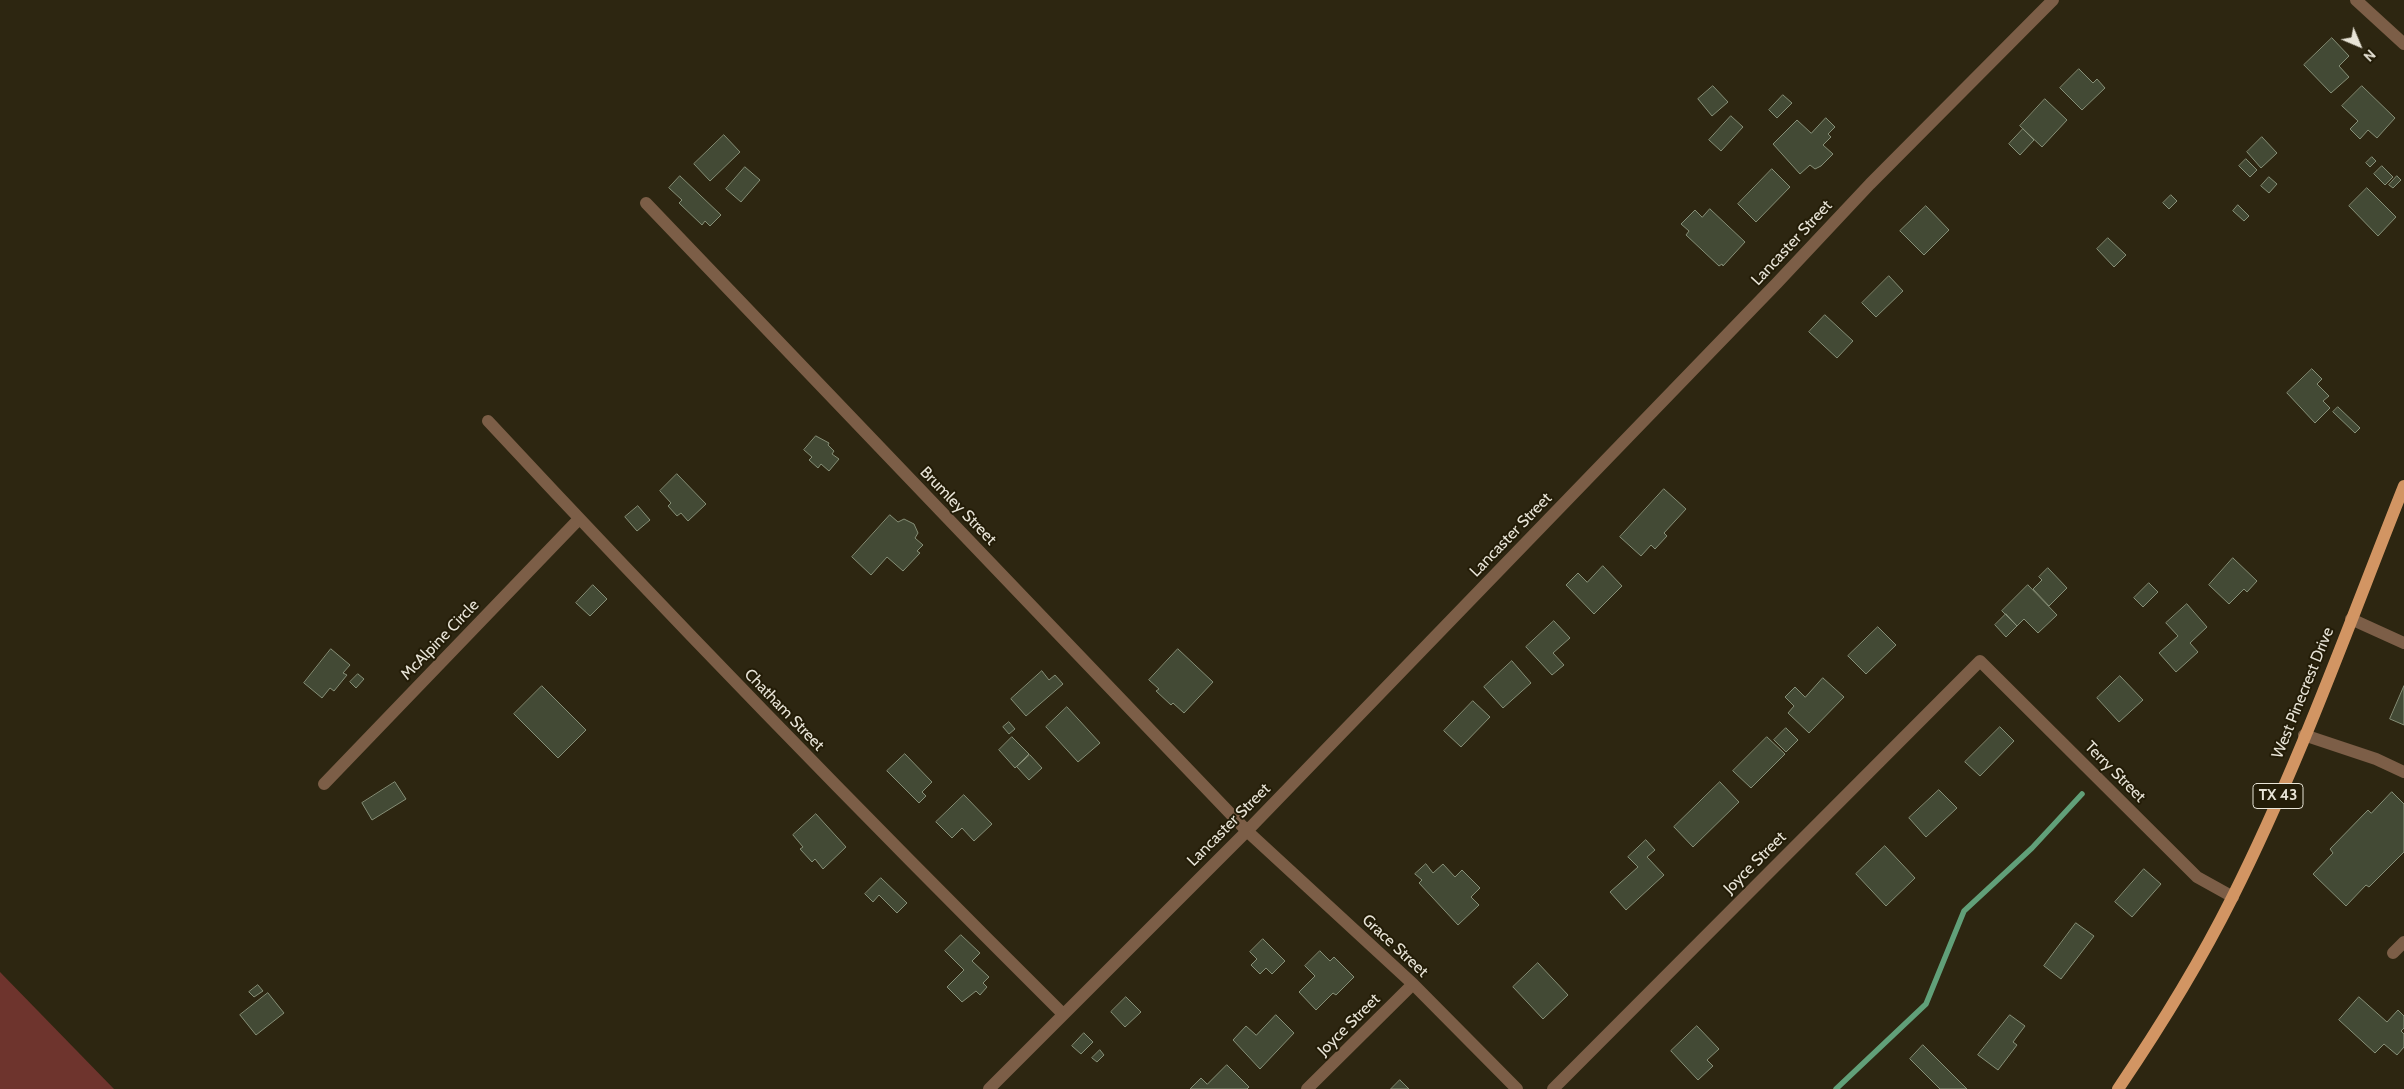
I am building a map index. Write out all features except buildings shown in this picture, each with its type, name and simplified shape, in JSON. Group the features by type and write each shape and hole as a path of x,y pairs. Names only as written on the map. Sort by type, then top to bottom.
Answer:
{"main road":[{"name":"West Pinecrest Drive","path":"2118,1089 2175,1003 2233,897 2304,735 2404,486"}],"street":[{"name":"Lancaster Street","path":"989,1089 1246,831 1777,283 1870,184 2053,0"},
{"path":"2356,0 2404,44"},
{"name":"Brumley Street","path":"646,203 1246,831"},
{"name":"Chatham Street","path":"488,422 579,520 841,793 1063,1014"},
{"name":"McAlpine Circle","path":"324,784 579,520"},
{"path":"2351,619 2404,643"},
{"name":"Terry Street","path":"1980,661 2197,876 2233,897"},
{"name":"Joyce Street","path":"1553,1089 1980,661"},
{"path":"2304,735 2376,758 2404,772"},
{"name":"Grace Street","path":"1246,831 1413,984 1517,1089"},
{"path":"2393,954 2404,942"},
{"name":"Joyce Street","path":"1307,1089 1413,984"}],"shaded area":[{"path":"0,972 114,1089 0,1089"}],"waterway":[{"path":"1836,1089 1926,1004 1964,911 2032,848 2082,794"}]}
